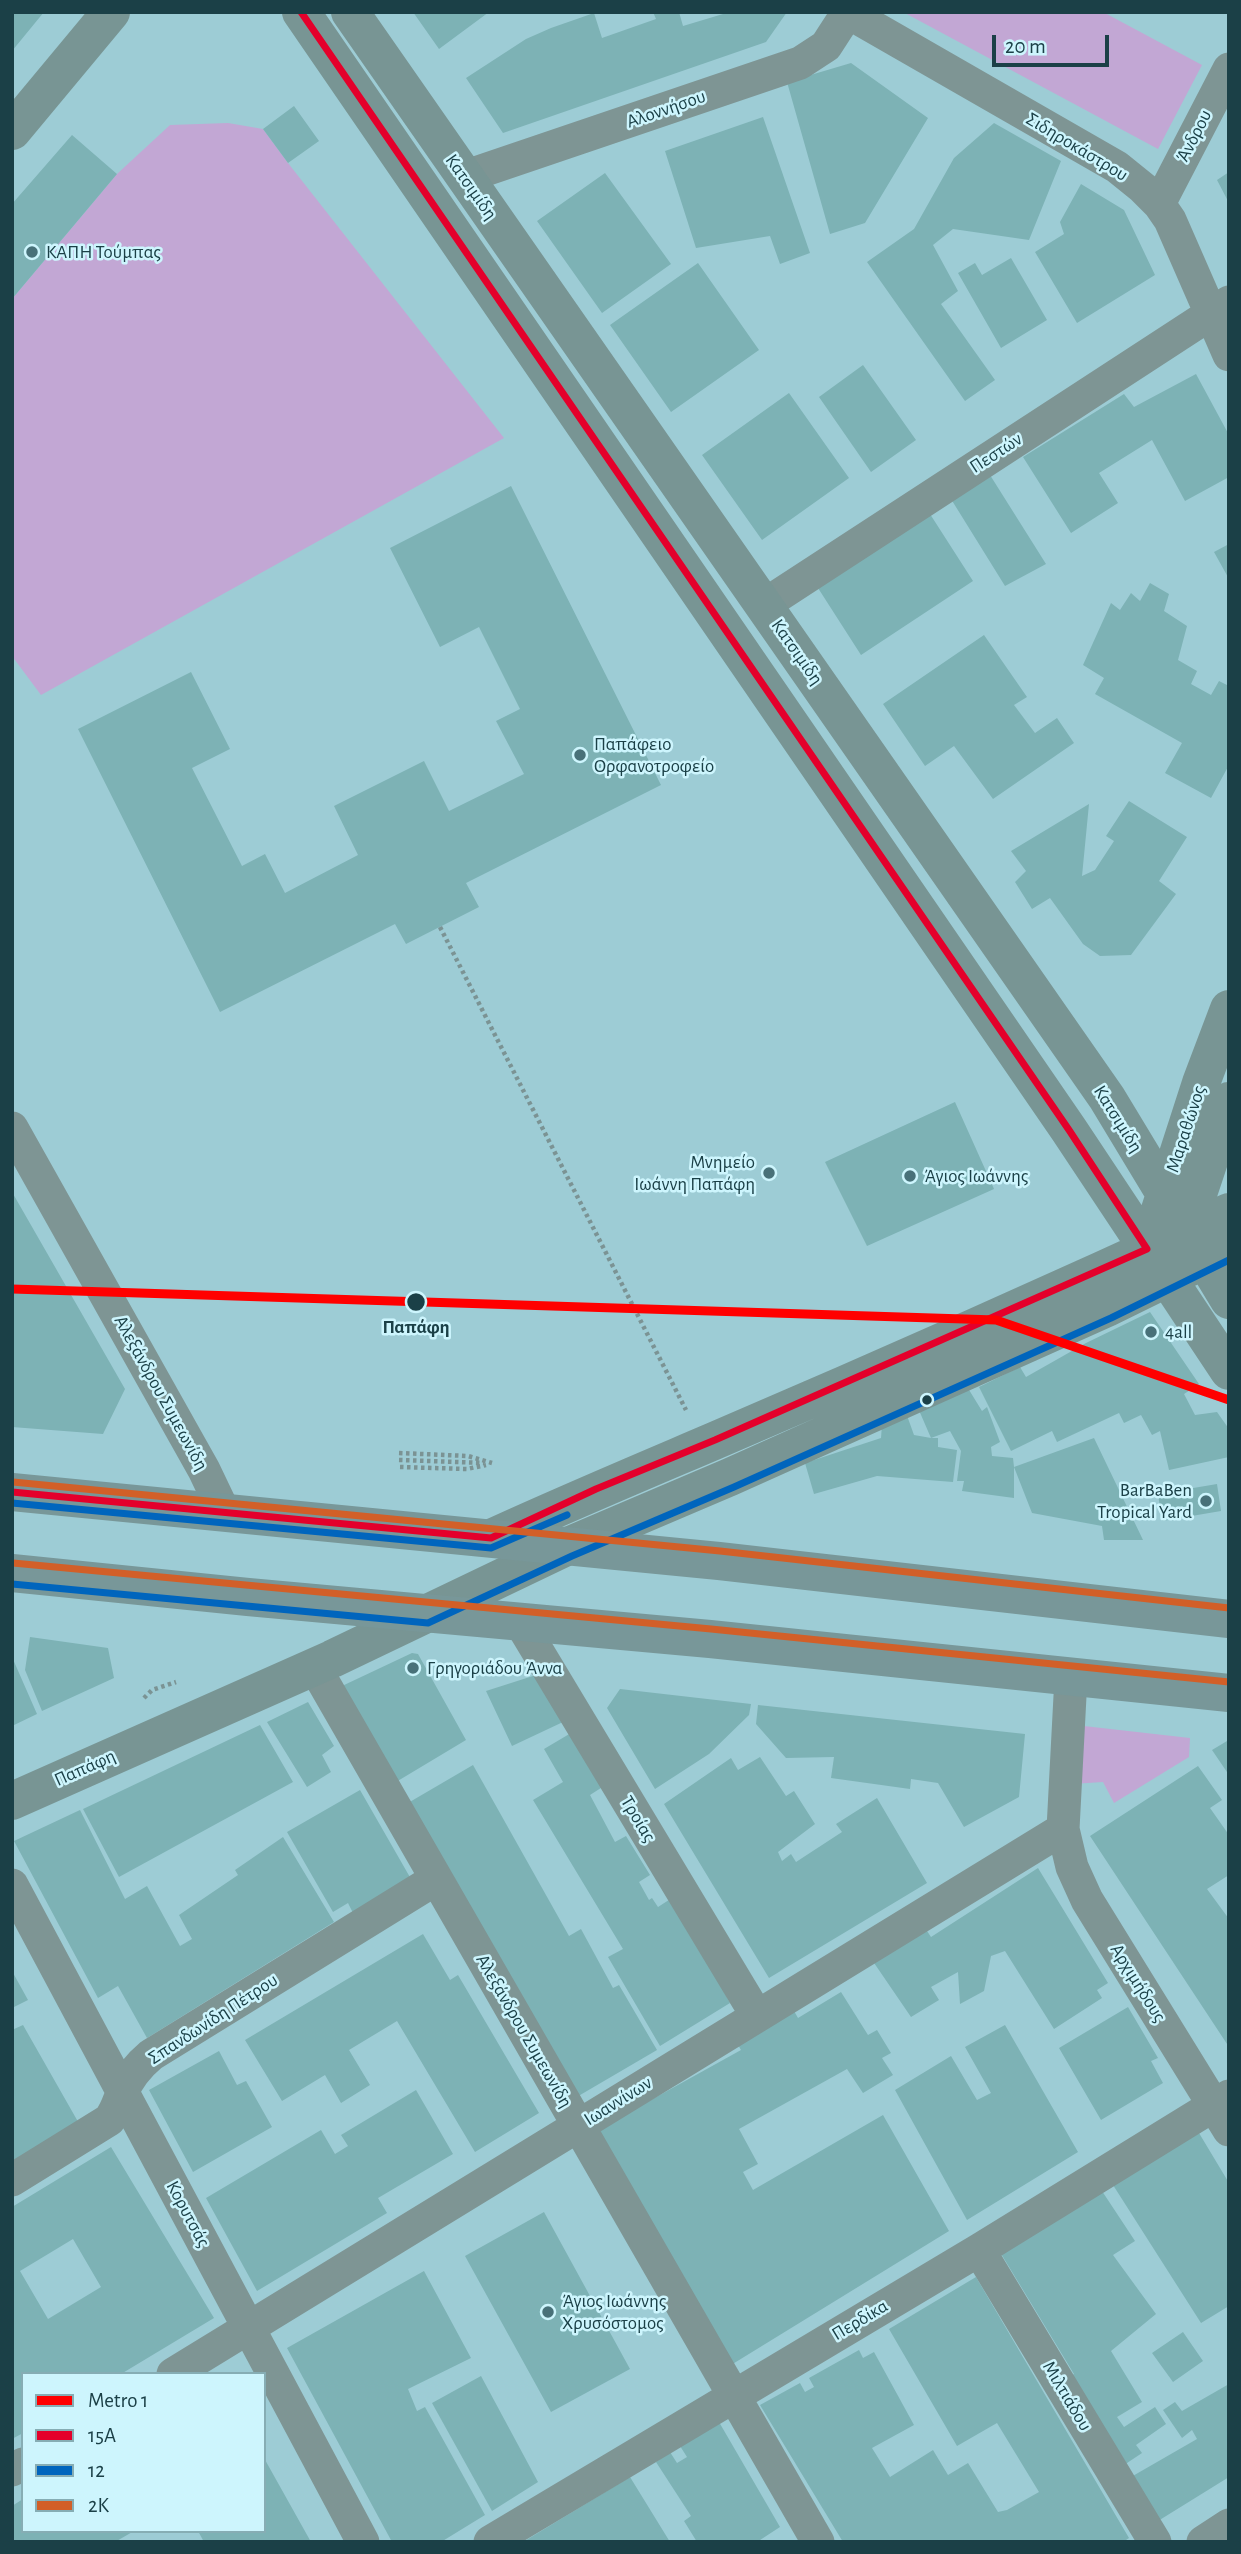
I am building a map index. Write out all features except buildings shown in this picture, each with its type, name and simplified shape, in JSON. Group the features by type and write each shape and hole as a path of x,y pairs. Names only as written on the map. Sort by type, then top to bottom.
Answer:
{"main road":[{"path":"12,131 111,12"},
{"path":"301,12 1069,1130 1229,1371"},
{"name":"Κατσιμίδη","path":"351,12 1107,1098 1165,1196 1206,1247 1229,1300"},
{"name":"Μαραθώνος","path":"1156,1264 1165,1196 1201,1083 1229,1009"},
{"name":"Μαραθώνος","path":"1206,1247 1229,1101"},
{"name":"Παπάφη","path":"491,1538 596,1489 727,1435 1156,1264 1206,1247 1229,1212"},
{"name":"Παπάφη","path":"12,1801 314,1666 568,1546 730,1477 1156,1264"},
{"path":"12,1492 719,1561 1229,1619"},
{"path":"12,1573 710,1639 1229,1693"}],"street":[{"name":"Αλοννήσου","path":"464,177 800,63 826,46 848,12"},
{"name":"Σιδηροκάστρου","path":"848,12 1117,167 1159,204 1220,307 1229,355"},
{"name":"Άνδρου","path":"1159,204 1229,69"},
{"name":"Πεστών","path":"764,605 1220,307"},
{"name":"Αλεξάνδρου Συμεωνίδη","path":"12,1128 204,1471 225,1514"},
{"name":"Τροίας","path":"520,1622 757,2016"},
{"name":"Αλεξάνδρου Συμεωνίδη","path":"314,1666 818,2542"},
{"name":"Αρχιμήδους","path":"1071,1677 1063,1829 1072,1867 1087,1900 1224,2110"},
{"name":"Ιωαννίνων","path":"176,2372 1063,1829"},
{"name":"Σπανδωνίδη Πέτρου","path":"12,2180 110,2120 117,2109 122,2091 151,2055 436,1879"},
{"name":"Κορυτσάς","path":"12,1885 363,2542"},
{"name":"Περδίκα","path":"490,2542 979,2250 1224,2110"},
{"name":"Μιλτιάδου","path":"979,2250 1155,2542"},
{"path":"1203,2542 1229,2525"}],"path":[{"path":"440,927 686,1410"},
{"path":"399,1453 468,1456 492,1464"},
{"path":"399,1460 492,1464"},
{"path":"400,1467 467,1469 492,1464"}],"shaded area":[{"path":"903,12 1103,12 1202,65 1158,149"},
{"path":"228,123 263,129 504,438 41,695 12,656 12,299 117,174 170,125"},
{"path":"1075,1725 1190,1738 1189,1757 1114,1803 1103,1782 1072,1784"}],"metro line":[{"name":"1","path":"12,1289 996,1320 1229,1400"}],"transit line":[{"name":"15Α","path":"12,1492 491,1538 596,1489 715,1440 1147,1249 1069,1130 301,12"},
{"name":"12","path":"12,1584 428,1623 572,1556 734,1487 1111,1318 1229,1260"},
{"name":"2Κ","path":"13,1482 720,1551 1229,1608"},
{"name":"12","path":"12,1503 491,1548 567,1515"},
{"name":"2Κ","path":"13,1563 711,1629 1229,1682"}],"place":[{"name":"ΚΑΠΗ Τούμπας","path":"32,252"},
{"name":"Παπάφειο Ορφανοτροφείο","path":"580,755"},
{"name":"Μνημείο Ιωάννη Παπάφη","path":"769,1173"},
{"name":"Άγιος Ιωάννης","path":"910,1176"},
{"name":"Παπάφη","path":"416,1302"},
{"name":"4all","path":"1151,1332"},
{"name":"BarBaBen Tropical Yard","path":"1206,1501"},
{"name":"Γρηγοριάδου Άννα","path":"413,1668"},
{"name":"Άγιος Ιωάννης Χρυσόστομος","path":"548,2312"}]}
